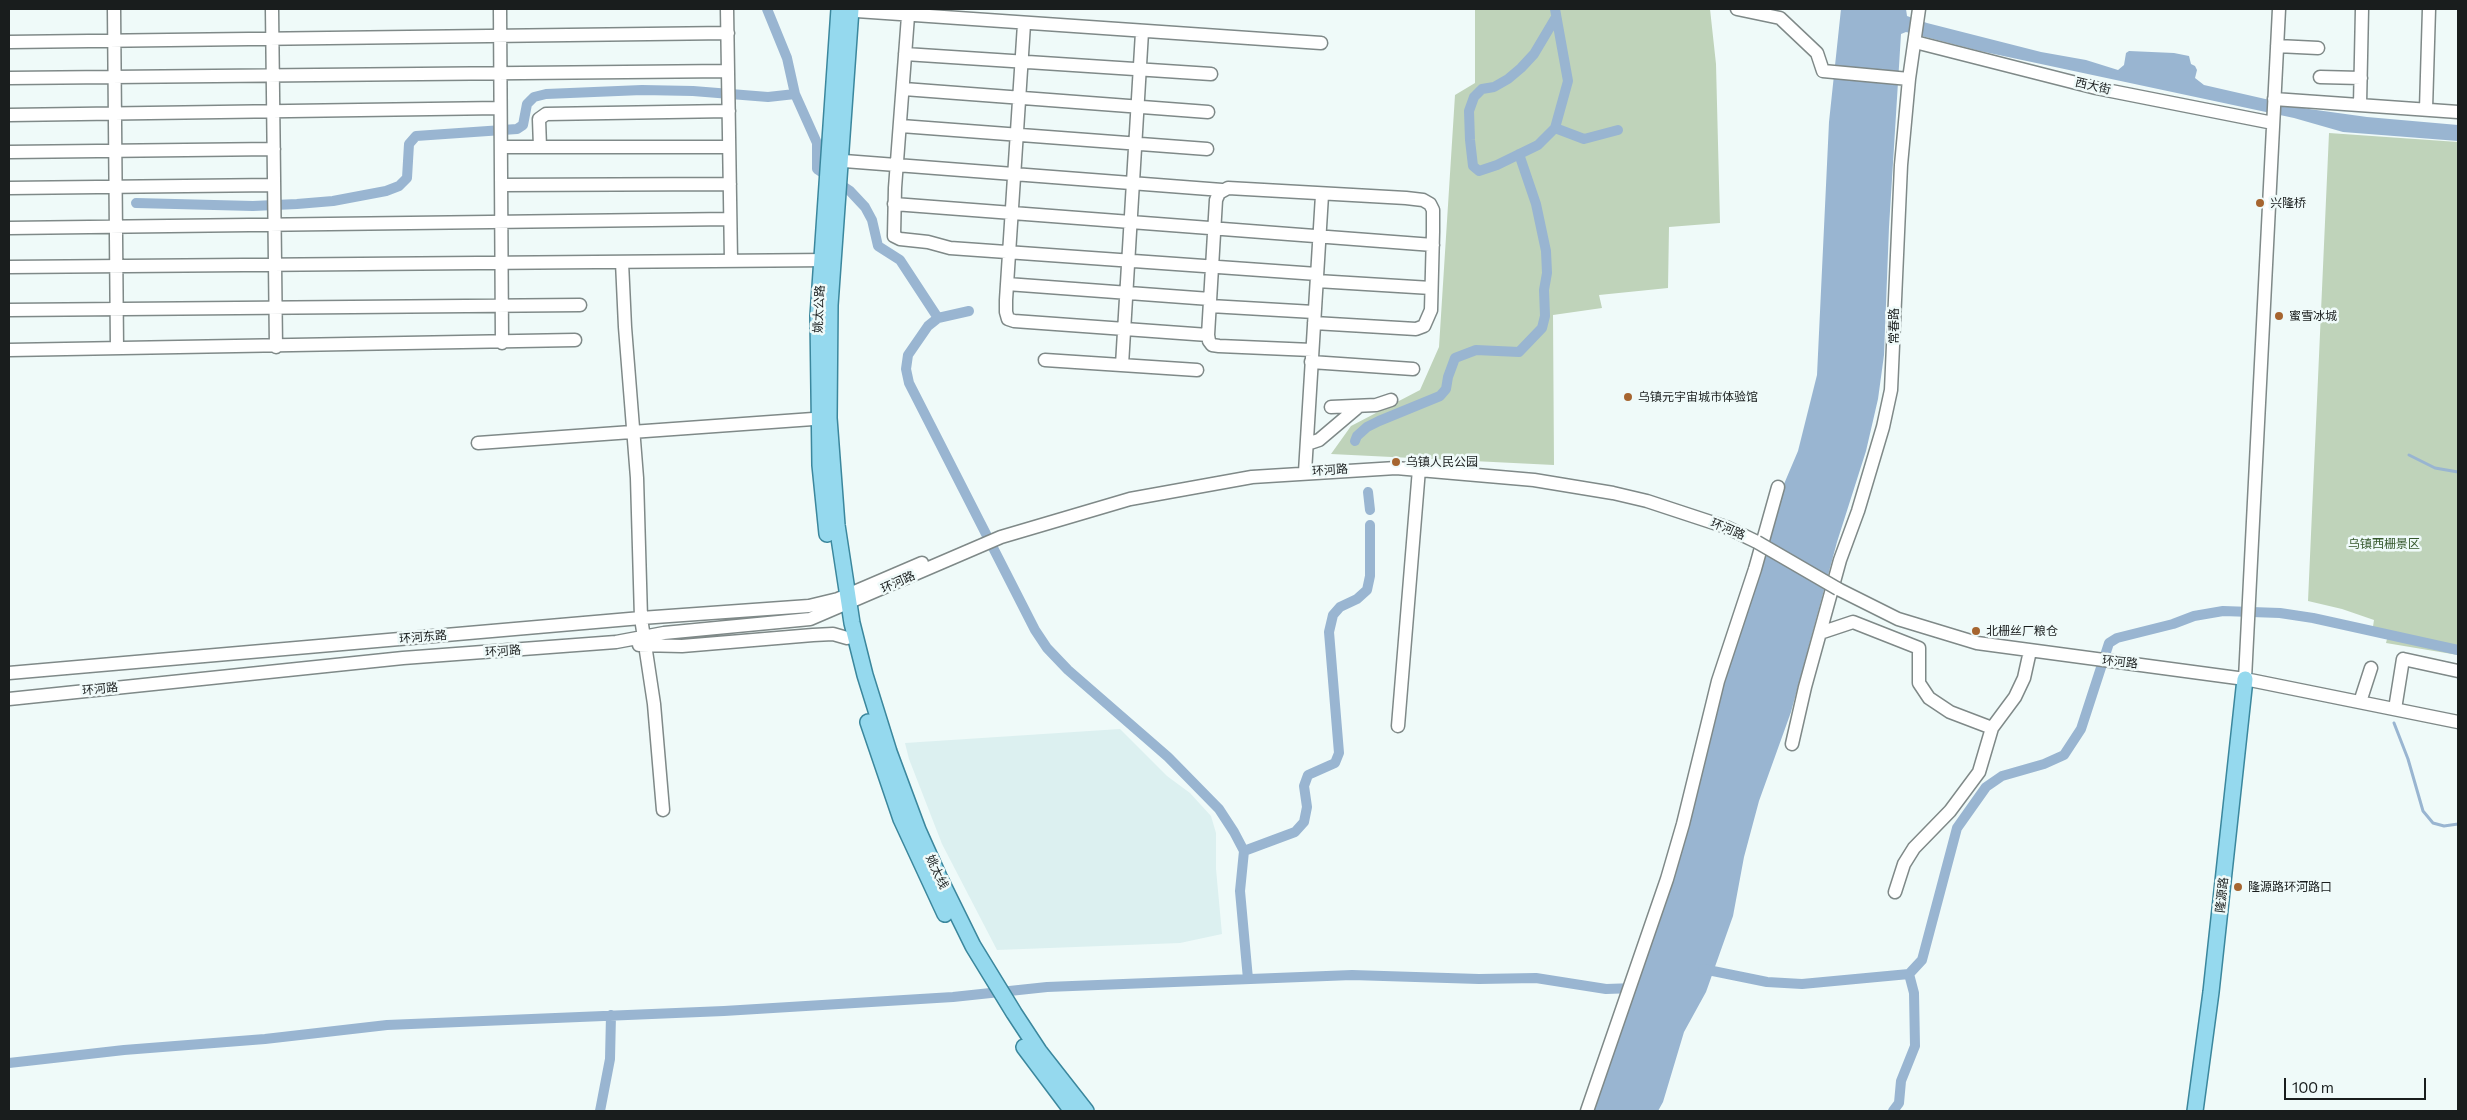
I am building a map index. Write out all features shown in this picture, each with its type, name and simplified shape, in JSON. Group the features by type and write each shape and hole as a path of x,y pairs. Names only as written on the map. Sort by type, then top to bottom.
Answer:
{"main road":[{"name":"姚太公路","path":"843,602 834,497 824,419 829,340 827,260 845,10"},
{"name":"姚太线","path":"843,602 847,638 866,715 901,819 933,889 1043,1074 1072,1111"},
{"name":"姚太线","path":"843,602 903,792 980,967"},
{"name":"隆源路","path":"2195,1111 2211,992 2245,679"},
{"name":"姚太线","path":"1008,1013 1086,1111"}],"street":[{"path":"114,9 116,348"},
{"path":"272,9 276,346"},
{"path":"500,9 502,343"},
{"path":"728,9 731,261"},
{"path":"1737,9 1780,18 1818,53 1822,72 1909,79"},
{"path":"2245,679 2279,9"},
{"path":"2360,105 2362,9"},
{"path":"2426,109 2429,9"},
{"path":"845,10 1142,32 1321,42"},
{"name":"常春路","path":"1792,744 1840,560 1853,528 1883,428 1891,390 1901,165 1909,79 1919,11"},
{"path":"908,16 894,204 894,236 900,239 950,248 1212,266 1431,288"},
{"path":"1024,24 1007,284 1006,312 1008,318 1014,321 1208,335"},
{"path":"1122,365 1142,32"},
{"path":"9,42 728,33"},
{"name":"西大街","path":"1915,40 2096,88 2273,121"},
{"path":"2277,46 2318,48"},
{"path":"906,54 1211,74"},
{"path":"9,78 500,73 728,77"},
{"path":"2320,77 2361,78"},
{"path":"904,89 1208,112"},
{"path":"2274,99 2458,112"},
{"path":"540,147 539,119 546,114 729,106"},
{"path":"9,115 273,112 500,114"},
{"path":"901,126 1208,149"},
{"path":"501,144 540,147 729,146"},
{"path":"9,152 274,149"},
{"path":"835,160 1222,190 1423,200 1430,204 1432,210 1433,245 1428,321 1424,326 1416,329 1314,318 1210,302 1126,293 1007,284"},
{"path":"501,186 730,184"},
{"path":"9,188 274,189"},
{"path":"1222,190 1216,200 1214,229 1208,335 1212,345 1414,368"},
{"path":"1305,472 1322,195"},
{"path":"894,204 1433,245"},
{"path":"9,228 116,227 275,220 501,222 730,220"},
{"path":"9,267 827,260"},
{"path":"622,262 637,478 640,618 654,704 663,810"},
{"path":"9,310 580,305"},
{"path":"9,350 502,343 575,340"},
{"path":"1045,360 1197,370"},
{"path":"1331,407 1358,407 1383,404 1391,400"},
{"path":"1307,444 1318,440 1358,407"},
{"path":"478,443 824,419"},
{"name":"环河路","path":"9,699 403,658 616,642 664,633 810,620 939,555 1102,507 1172,490 1252,477 1305,472 1396,468 1523,478 1613,493 1692,515 1757,542 1838,589 1898,619 1924,629 1977,643 2245,679 2458,722"},
{"path":"1398,726 1419,469"},
{"path":"1587,1111 1636,970 1683,824 1718,681 1755,569 1778,487"},
{"name":"环河东路","path":"9,673 843,602"},
{"path":"1820,634 1852,622 1919,648 1919,684 1929,698 1950,712 1992,728"},
{"path":"616,642 665,646 833,634 847,638"},
{"path":"1895,892 1904,864 1914,848 1950,811 1979,772 1992,728 2015,697 2024,678 2030,651"},
{"path":"2394,709 2403,659 2458,671"},
{"path":"2360,702 2371,668"}],"shaded area":[{"path":"1120,729 1167,776 1190,793 1211,816 1216,833 1216,869 1222,934 1180,943 997,950 942,844 909,759 905,743"}],"green space":[{"path":"1475,9 1710,9 1716,64 1720,223 1669,227 1668,288 1599,295 1602,308 1553,315 1554,465 1331,454 1351,426 1420,390 1439,347 1455,95 1475,83"},
{"name":"乌镇西栅景区","path":"2329,133 2458,142 2458,655 2386,643 2387,639 2372,633 2374,620 2342,609 2308,601"}],"water":[{"path":"1841,9 1906,9 1907,16 1927,23 2041,52 2086,60 2118,70 2124,65 2126,53 2129,51 2174,53 2189,56 2191,64 2197,70 2195,78 2204,85 2309,109 2367,117 2458,125 2458,141 2343,132 2294,118 1980,51 1906,32 1901,34 1889,227 1884,355 1878,399 1866,451 1837,542 1791,712 1759,801 1744,857 1733,916 1706,992 1684,1032 1663,1102 1658,1111 1591,1111 1711,728 1784,484 1798,451 1817,375 1829,122"}],"waterway":[{"path":"767,9 787,58 795,94 817,143 817,169 850,191 865,207 872,220 878,246 900,260 938,318"},
{"path":"1555,9 1568,81 1555,128 1538,145 1497,165 1479,171 1473,166 1470,140 1469,111 1474,97 1482,89 1494,87 1508,79 1521,68 1534,54 1556,17"},
{"path":"136,203 253,206 297,204 333,201 386,191 399,186 407,178 409,144 416,136 517,129 523,125 527,104 534,97 546,94 642,90 693,91 768,97 795,94"},
{"path":"1555,128 1584,139 1618,130"},
{"path":"1355,441 1357,436 1367,427 1440,396 1446,389 1455,358 1476,350 1519,352 1542,328 1545,316 1546,251 1536,204 1519,154"},
{"path":"969,311 938,318 928,326 908,355 906,369 909,383 1035,630 1047,648 1068,670 1168,757 1219,809 1234,832 1244,851 1240,891 1248,979"},
{"path":"2409,455 2435,468 2458,472"},
{"path":"1368,492 1370,510"},
{"path":"1244,851 1295,832 1304,822 1307,807 1304,786 1308,775 1335,763 1339,753 1329,632 1333,615 1340,607 1357,599 1367,590 1370,576 1370,525"},
{"path":"1703,969 1767,982 1802,984 1909,974 1922,960 1957,828 1986,787 2002,776 2044,764 2064,755 2081,729 2109,643 2117,638 2173,624 2194,616 2223,611 2280,613 2313,618 2458,650"},
{"path":"2394,723 2408,759 2423,811 2433,823 2444,826 2458,824"},
{"path":"1893,1111 1899,1103 1901,1081 1915,1046 1914,993 1909,974"},
{"path":"9,1063 124,1050 265,1039 387,1025 724,1011 953,997 1047,987 1352,975 1479,979 1536,978 1606,989 1635,988"},
{"path":"600,1111 610,1059 611,1015"}],"place":[{"name":"兴隆桥","path":"2260,203"},
{"name":"蜜雪冰城","path":"2279,316"},
{"name":"乌镇元宇宙城市体验馆","path":"1628,397"},
{"name":"乌镇人民公园","path":"1396,462"},
{"name":"北栅丝厂粮仓","path":"1976,631"},
{"name":"隆源路环河路口","path":"2238,887"}]}
